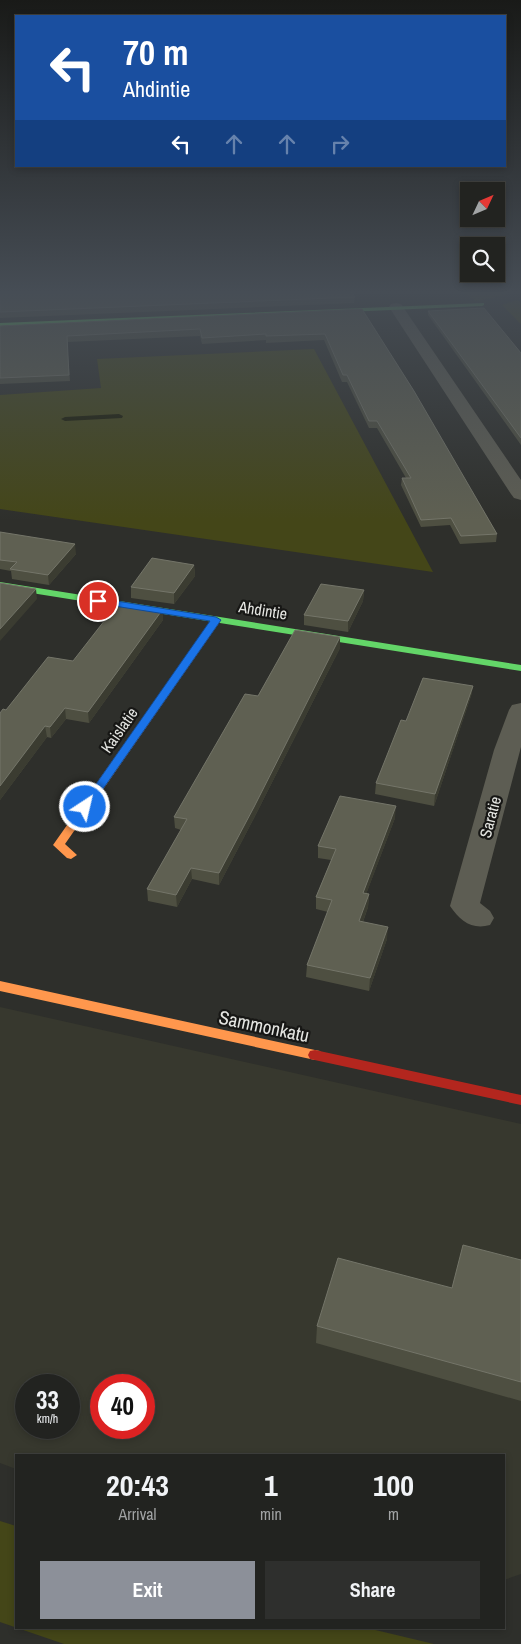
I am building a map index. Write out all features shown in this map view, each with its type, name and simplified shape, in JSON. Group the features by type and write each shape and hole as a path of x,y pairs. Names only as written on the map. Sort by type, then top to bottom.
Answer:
{"street":[{"path":"437,368 521,494"},
{"name":"Ahdintie","path":"0,586 521,668"},
{"name":"Kaislatie","path":"71,855 59,845 216,620"},
{"name":"Saratie","path":"479,918 465,906 507,750 521,710"},
{"name":"Sammonkatu","path":"0,986 521,1100"}],"shaded area":[{"path":"98,368 324,368 433,572 0,509 0,395 101,388"},
{"path":"0,1007 521,1124 521,1574 505,1580 505,1454 15,1454 15,1469 0,1463"},
{"path":"0,1521 15,1526 15,1628 0,1622"},
{"path":"20,1629 371,1629 434,1644 64,1644"}],"building":[{"path":"0,368 69,368 69,375 0,378"},
{"path":"340,368 399,368 497,534 461,536 451,518 421,520 402,478 411,478 377,421 369,421 347,375 343,375"},
{"path":"470,368 521,368 521,438"},
{"path":"0,532 75,544 48,575 10,569 17,562 0,560"},
{"path":"152,558 194,565 174,593 131,587"},
{"path":"0,583 36,589 0,629"},
{"path":"321,584 364,590 348,621 304,615"},
{"path":"119,602 163,609 88,712 65,708 50,727 45,726 0,786 0,713 3,709 6,710 48,657 73,661"},
{"path":"295,630 340,637 219,873 191,868 176,895 147,889 187,819 174,817 245,694 258,696"},
{"path":"423,678 473,686 435,794 376,783 401,720 406,721"},
{"path":"340,796 396,806 363,893 369,894 359,921 388,927 370,978 307,965 332,900 316,897 336,849 318,846"},
{"path":"463,1245 521,1260 521,1382 317,1326 338,1258 452,1288"}],"waterway":[{"path":"65,419 119,416"}],"traffic: fast":[{"path":"0,585 521,668"}],"traffic: slow":[{"path":"71,855 59,845 216,620"},
{"path":"0,986 315,1055"}],"traffic: jam":[{"path":"315,1055 521,1100"}],"route":[{"path":"85,807 216,620 98,601"}]}
